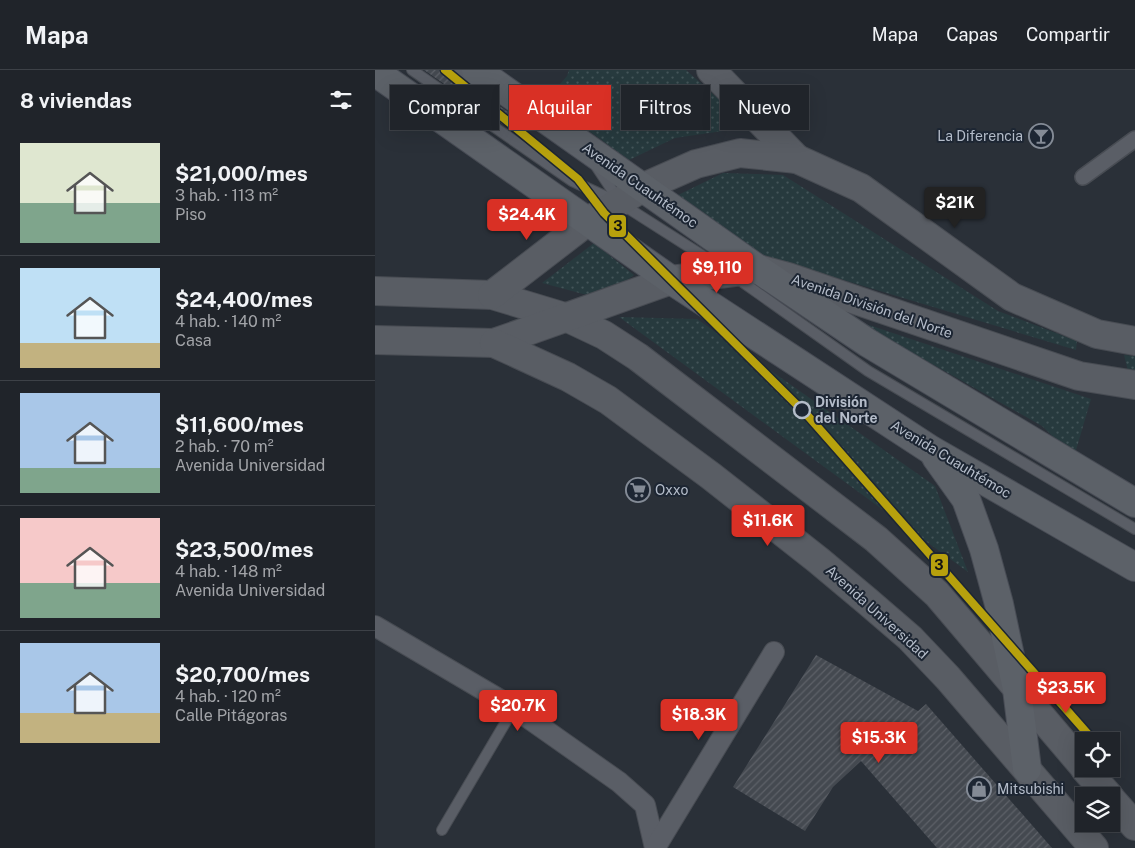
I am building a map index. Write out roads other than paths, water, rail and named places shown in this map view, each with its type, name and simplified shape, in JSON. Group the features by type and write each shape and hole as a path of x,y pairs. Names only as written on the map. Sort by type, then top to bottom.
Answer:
{"main road":[{"name":"Avenida Cuauhtémoc","path":"476,70 758,269 868,343 1135,503"},
{"path":"711,70 797,159"},
{"name":"Avenida Cuauhtémoc","path":"375,72 671,280 931,450 1135,567"},
{"path":"492,295 588,221 620,203 643,187 696,164 740,153 797,159 861,188 1012,297 1097,334 1135,341"},
{"name":"Avenida División del Norte","path":"375,340 493,343 671,280 727,271 758,269 788,276 1079,376 1135,385"},
{"path":"375,291 492,295 567,318 604,335 638,357 876,539 937,594 1075,757"},
{"name":"Avenida Universidad","path":"493,343 568,377 608,400 711,476 818,560 910,638 948,678 1093,848"},
{"path":"931,450 966,499 984,548 999,604 1017,689 1027,769"},
{"path":"1092,777 1100,787"},
{"path":"1120,809 1135,826"}],"street":[{"path":"1083,177 1135,138"},
{"path":"375,626 514,708 619,782 645,805 655,848"},
{"path":"655,848 774,652"}],"lane":[{"path":"412,70 572,181 620,203 727,271 868,371 1135,529"},
{"path":"459,70 597,167 620,203"},
{"path":"442,830 514,708"}],"metro line":[{"name":"3","path":"445,70 578,179 604,213 808,416 1086,732"}],"place":[{"name":"La Diferencia","path":"1041,136"},
{"name":"División del Norte","path":"802,410"},
{"name":"Oxxo","path":"638,490"},
{"name":"Mitsubishi","path":"979,789"}]}
